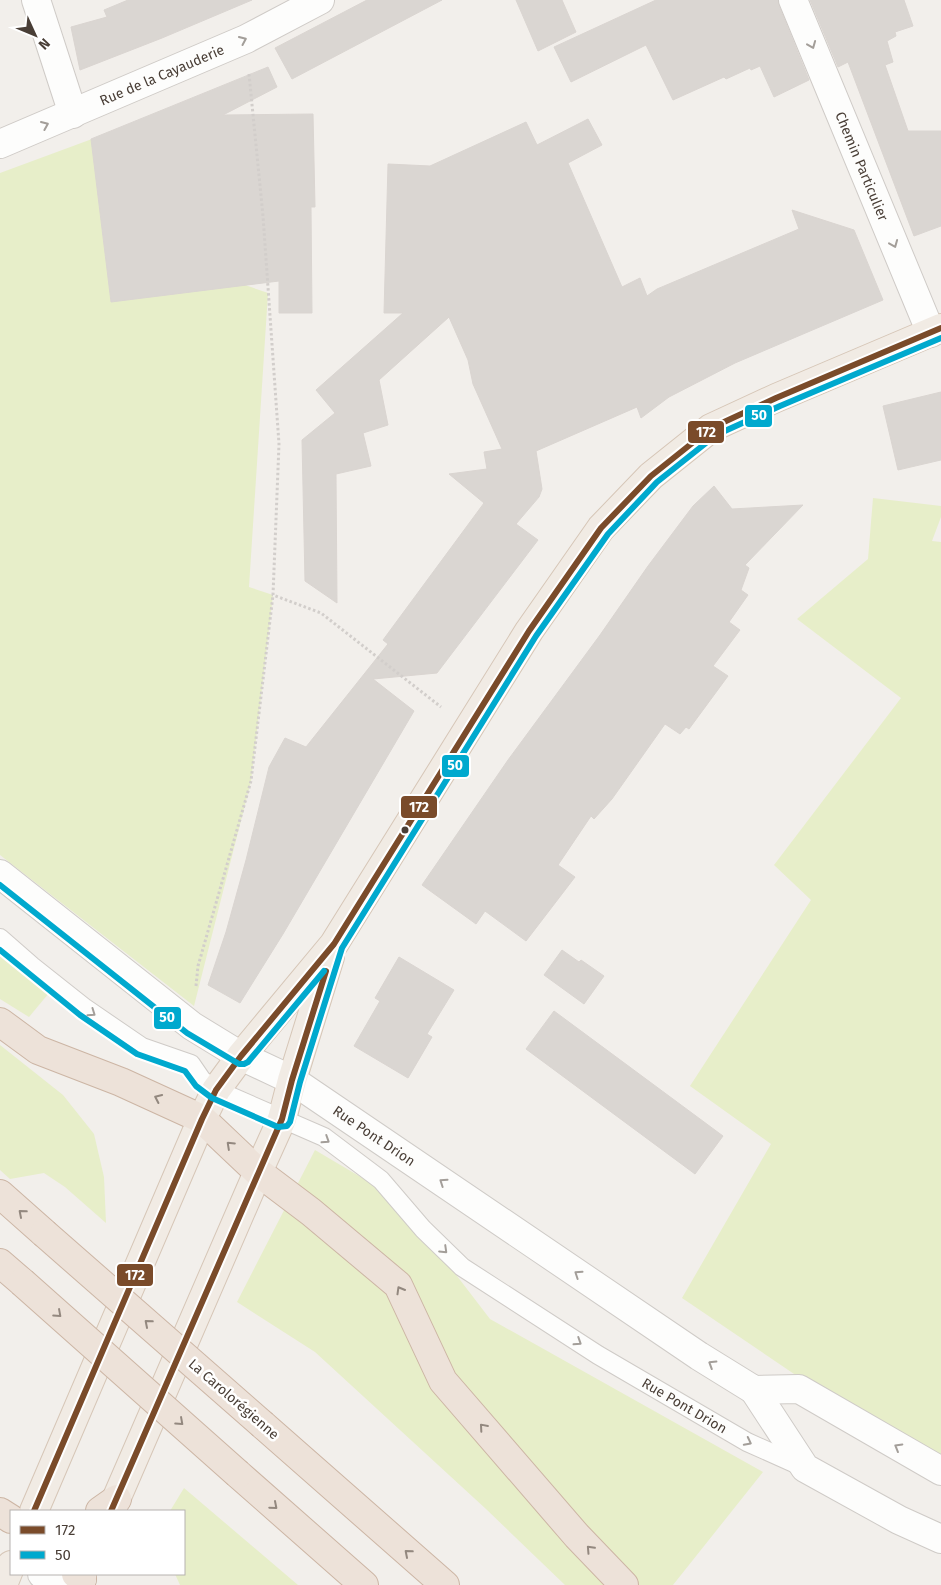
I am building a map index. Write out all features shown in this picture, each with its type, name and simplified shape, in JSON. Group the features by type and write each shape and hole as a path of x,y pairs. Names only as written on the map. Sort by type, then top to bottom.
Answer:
{"highway":[{"path":"0,1022 38,1050 121,1082 202,1119 258,1172 310,1212 398,1285 443,1381 577,1536 624,1585"},
{"name":"La Carolorégienne","path":"0,1194 444,1585"},
{"path":"0,1263 364,1585"}],"main road":[{"path":"34,1510 216,1090 241,1056 334,944 467,728 529,632 602,528 651,476 711,428 776,398 936,330"},
{"path":"109,1507 282,1119 292,1080 334,944"}],"street":[{"path":"36,0 73,114"},
{"name":"Rue de la Cayauderie","path":"0,144 246,39 320,0"},
{"name":"Chemin Particulier","path":"793,0 936,330"},
{"name":"Rue Pont Drion","path":"0,874 192,1026 241,1056 292,1080 699,1356 754,1390 805,1468 898,1520 941,1539"},
{"path":"754,1390 800,1389 941,1471"},
{"path":"50,1575 82,1579"}],"lane":[{"name":"Rue Pont Drion","path":"0,938 85,1008 142,1047 191,1064 202,1080 216,1090 324,1137 381,1180 423,1229 462,1268 598,1355 714,1423 748,1442 805,1468"}],"path":[{"path":"192,1026 198,966 251,781 273,595 278,444 263,216 246,39"},
{"path":"273,595 321,614 467,728"}],"green space":[{"path":"92,139 245,285 268,293 249,587 273,595 251,781 194,1006 0,855 0,173"},
{"path":"873,498 941,506 941,517 932,541 941,542 941,1471 927,1464 682,1298 771,1144 690,1086 811,900 774,865 901,698 797,619 868,559"},
{"path":"0,952 49,993 29,1017 0,999"},
{"path":"0,1045 63,1095 94,1134 104,1177 106,1223 65,1187 44,1173 10,1179 0,1170"},
{"path":"315,1150 398,1199 490,1319 763,1472 673,1585 565,1585 486,1509 315,1352 237,1302"},
{"path":"184,1488 298,1585 180,1585 175,1575 185,1575 185,1510 171,1510"}],"building":[{"path":"128,0 252,0 80,70 71,27 107,17 104,10"},
{"path":"367,0 442,0 292,79 275,48"},
{"path":"516,0 562,0 576,32 538,51"},
{"path":"656,0 778,0 809,80 774,97 760,66 751,70 750,68 726,79 724,77 673,100 646,45 571,82 554,47"},
{"path":"810,0 904,0 913,26 895,32 896,36 887,41 893,62 885,65 908,131 941,131 941,226 914,236 848,62 838,67"},
{"path":"268,67 277,87 223,115 313,114 315,207 311,207 312,313 279,313 279,281 111,302 91,139"},
{"path":"588,119 602,145 568,163 622,287 640,278 647,296 657,289 799,229 792,210 854,230 883,300 735,363 669,397 641,418 637,407 536,451 542,489 539,497 516,524 538,540 437,673 373,679 414,711 283,934 240,1003 208,985 226,932 269,767 285,738 306,747 388,644 383,640 484,503 449,474 487,469 484,452 502,449 473,384 468,360 449,317 379,380 388,425 363,433 371,466 336,474 337,603 305,581 302,440 335,413 316,390 403,313 384,313 388,164 430,166 526,122 537,145"},
{"path":"941,392 941,460 898,470 883,406"},
{"path":"714,486 732,509 803,505 745,565 749,568 741,590 748,595 729,622 740,630 713,666 728,676 689,729 686,727 680,734 665,724 612,799 594,819 591,816 558,865 575,877 526,941 485,911 476,924 422,885 508,760 648,566 693,506"},
{"path":"562,950 604,976 584,1004 544,975"},
{"path":"399,957 454,990 427,1034 432,1037 408,1078 354,1046 380,1001 375,998"},
{"path":"554,1011 723,1136 695,1174 526,1049"}],"transit line":[{"name":"172","path":"34,1510 216,1090 241,1056 334,944 529,631 601,528 651,476 711,428 776,398 941,328"},
{"name":"50","path":"0,950 80,1015 137,1054 185,1071 196,1086 212,1098 278,1127 287,1126 290,1122 300,1082 342,948 536,636 608,534 657,482 716,435 941,338"},
{"name":"50","path":"0,885 187,1033 239,1064 248,1062 324,971"},
{"name":"172","path":"111,1510 282,1119 292,1080 326,971"}]}
